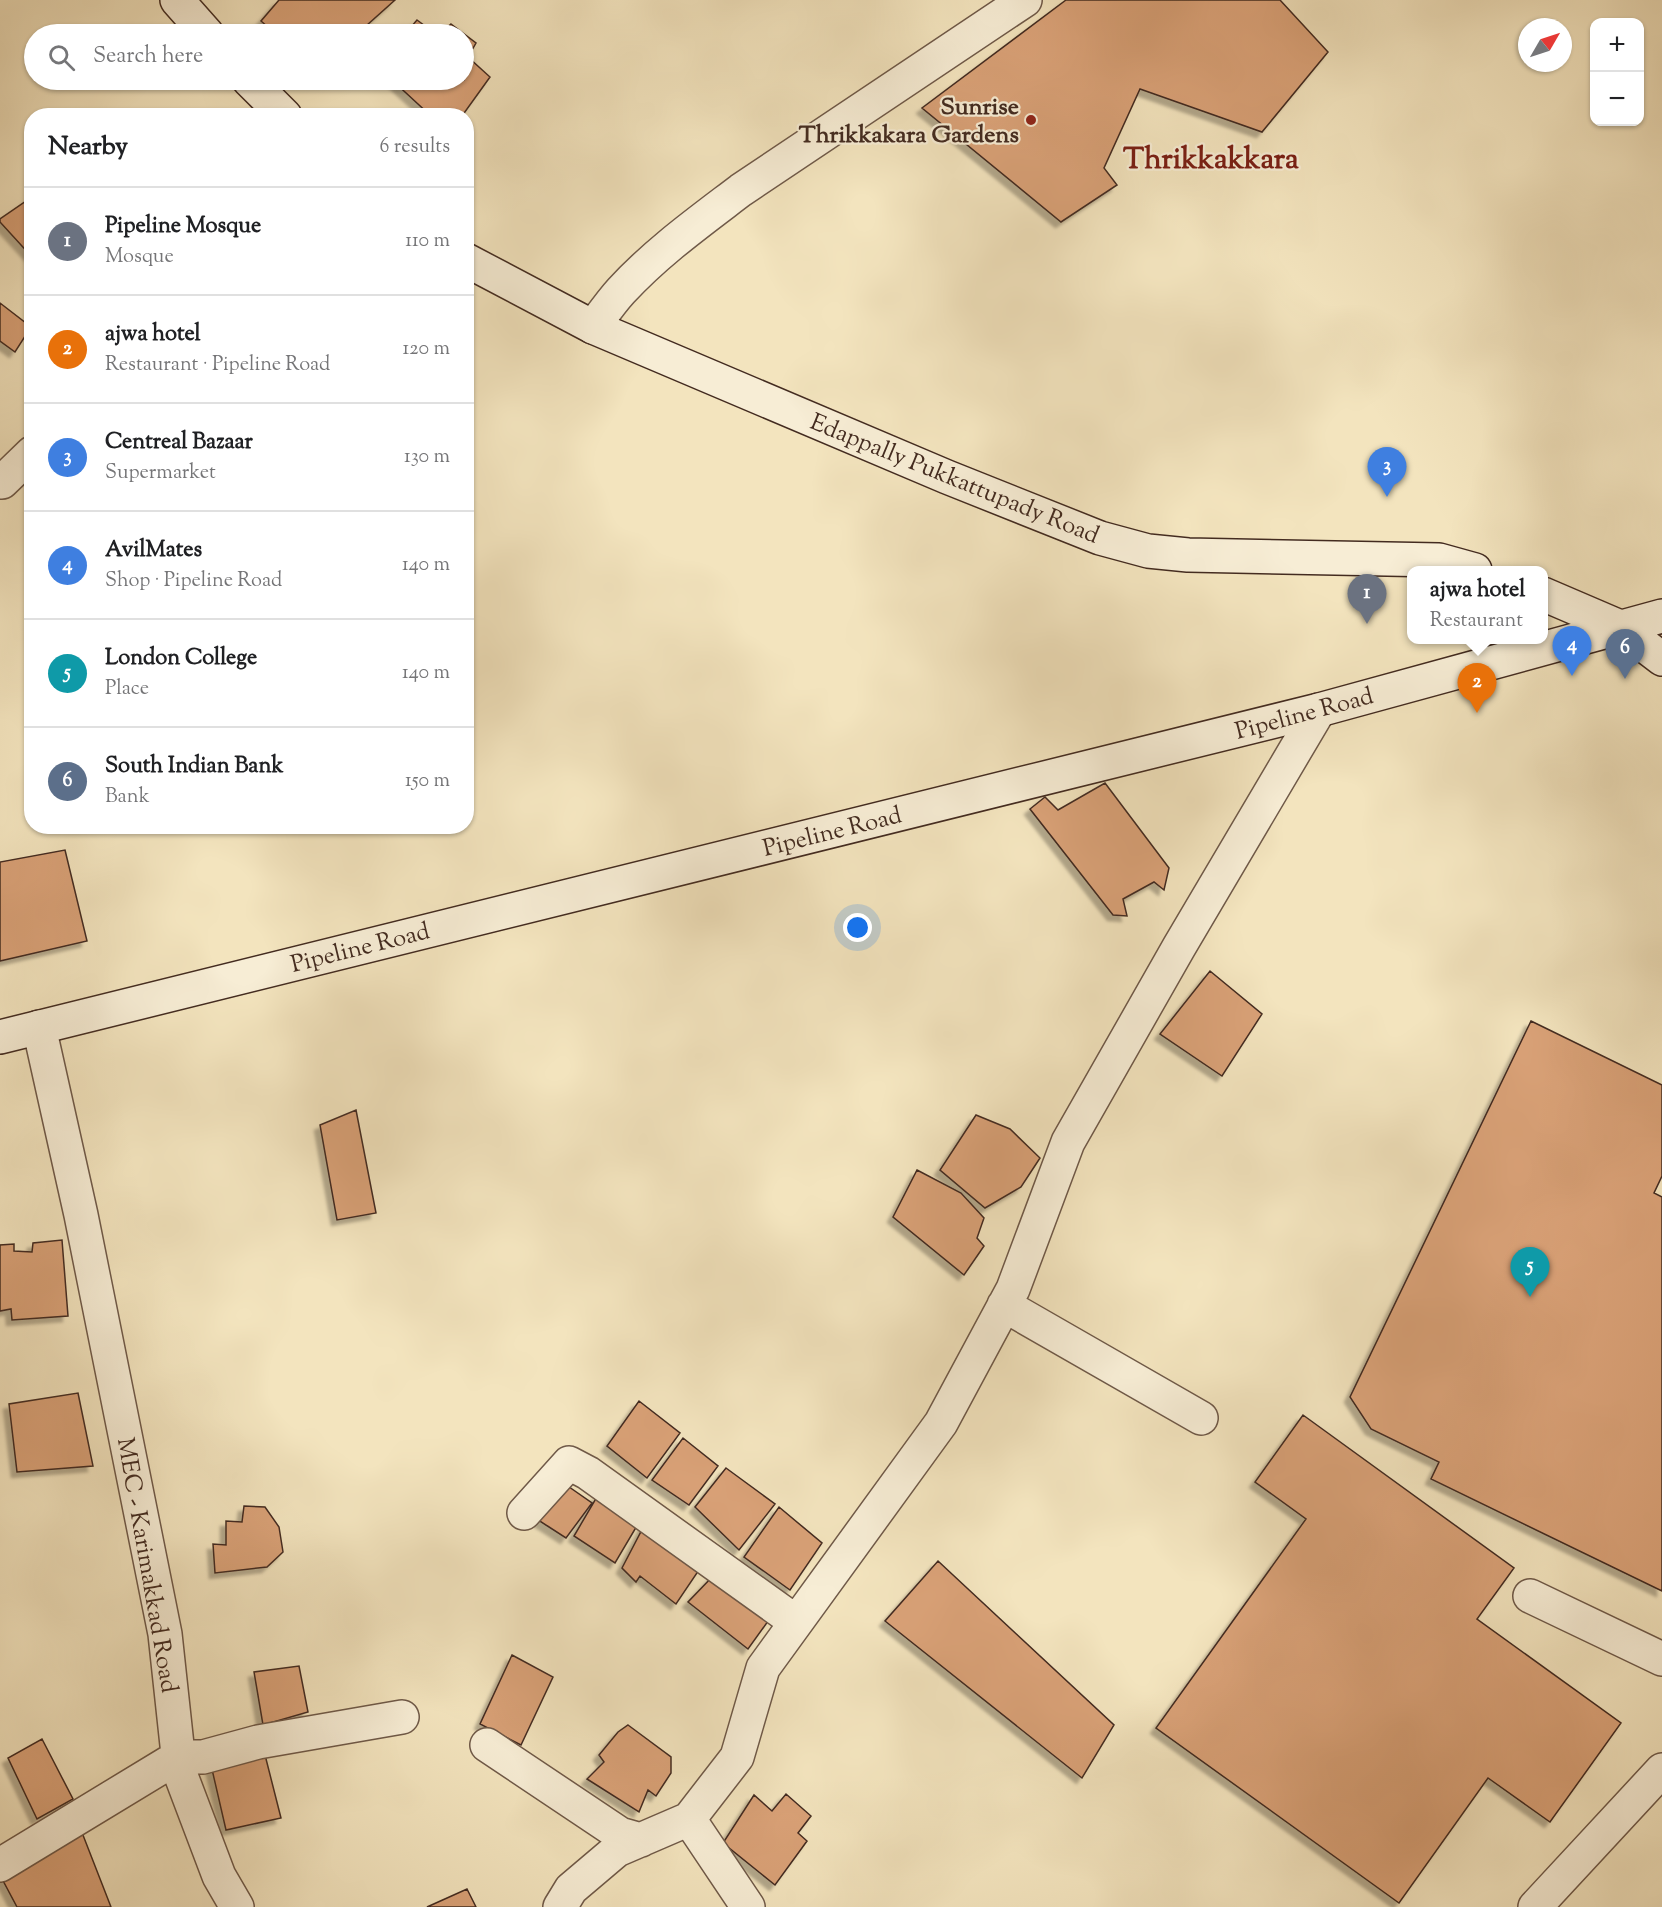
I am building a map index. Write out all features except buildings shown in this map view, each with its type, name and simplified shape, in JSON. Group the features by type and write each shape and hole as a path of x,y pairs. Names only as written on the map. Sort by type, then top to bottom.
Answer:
{"street":[{"path":"177,0 198,24"},
{"path":"593,327 620,292 655,256 701,220 741,190 1025,0"},
{"path":"259,90 277,108"},
{"name":"Edappally Pukkattupady Road","path":"474,264 593,327 1101,538 1148,552 1188,555 1439,560 1460,566"},
{"path":"0,482 24,461"},
{"path":"1548,596 1620,627 1662,659"},
{"name":"Pipeline Road","path":"0,1037 1318,710 1662,616"},
{"path":"560,1907 571,1889 617,1850 689,1819 737,1756 763,1668 941,1423 1013,1289 1068,1142 1222,872 1318,710"},
{"name":"MEC - Karimakkad Road","path":"39,1027 81,1215 165,1634 180,1773 219,1876 237,1907"},
{"path":"1004,1305 1202,1418"},
{"path":"524,1513 568,1463 588,1473 796,1622"},
{"path":"1530,1596 1662,1659"},
{"path":"0,1865 178,1757 203,1756 258,1742 402,1718"},
{"path":"487,1745 620,1834 641,1840"},
{"path":"1535,1907 1662,1770"},
{"path":"689,1819 748,1907"}],"place":[{"name":"Sunrise Thrikkakara Gardens","path":"1031,120"},
{"name":"Centreal Bazaar","path":"1387,497"},
{"name":"Pipeline Mosque","path":"1367,624"},
{"name":"AvilMates","path":"1572,676"},
{"name":"South Indian Bank","path":"1625,679"},
{"name":"ajwa hotel","path":"1477,713"},
{"name":"London College","path":"1530,1297"}],"district":[{"name":"Thrikkakkara","path":"1211,158"}]}
